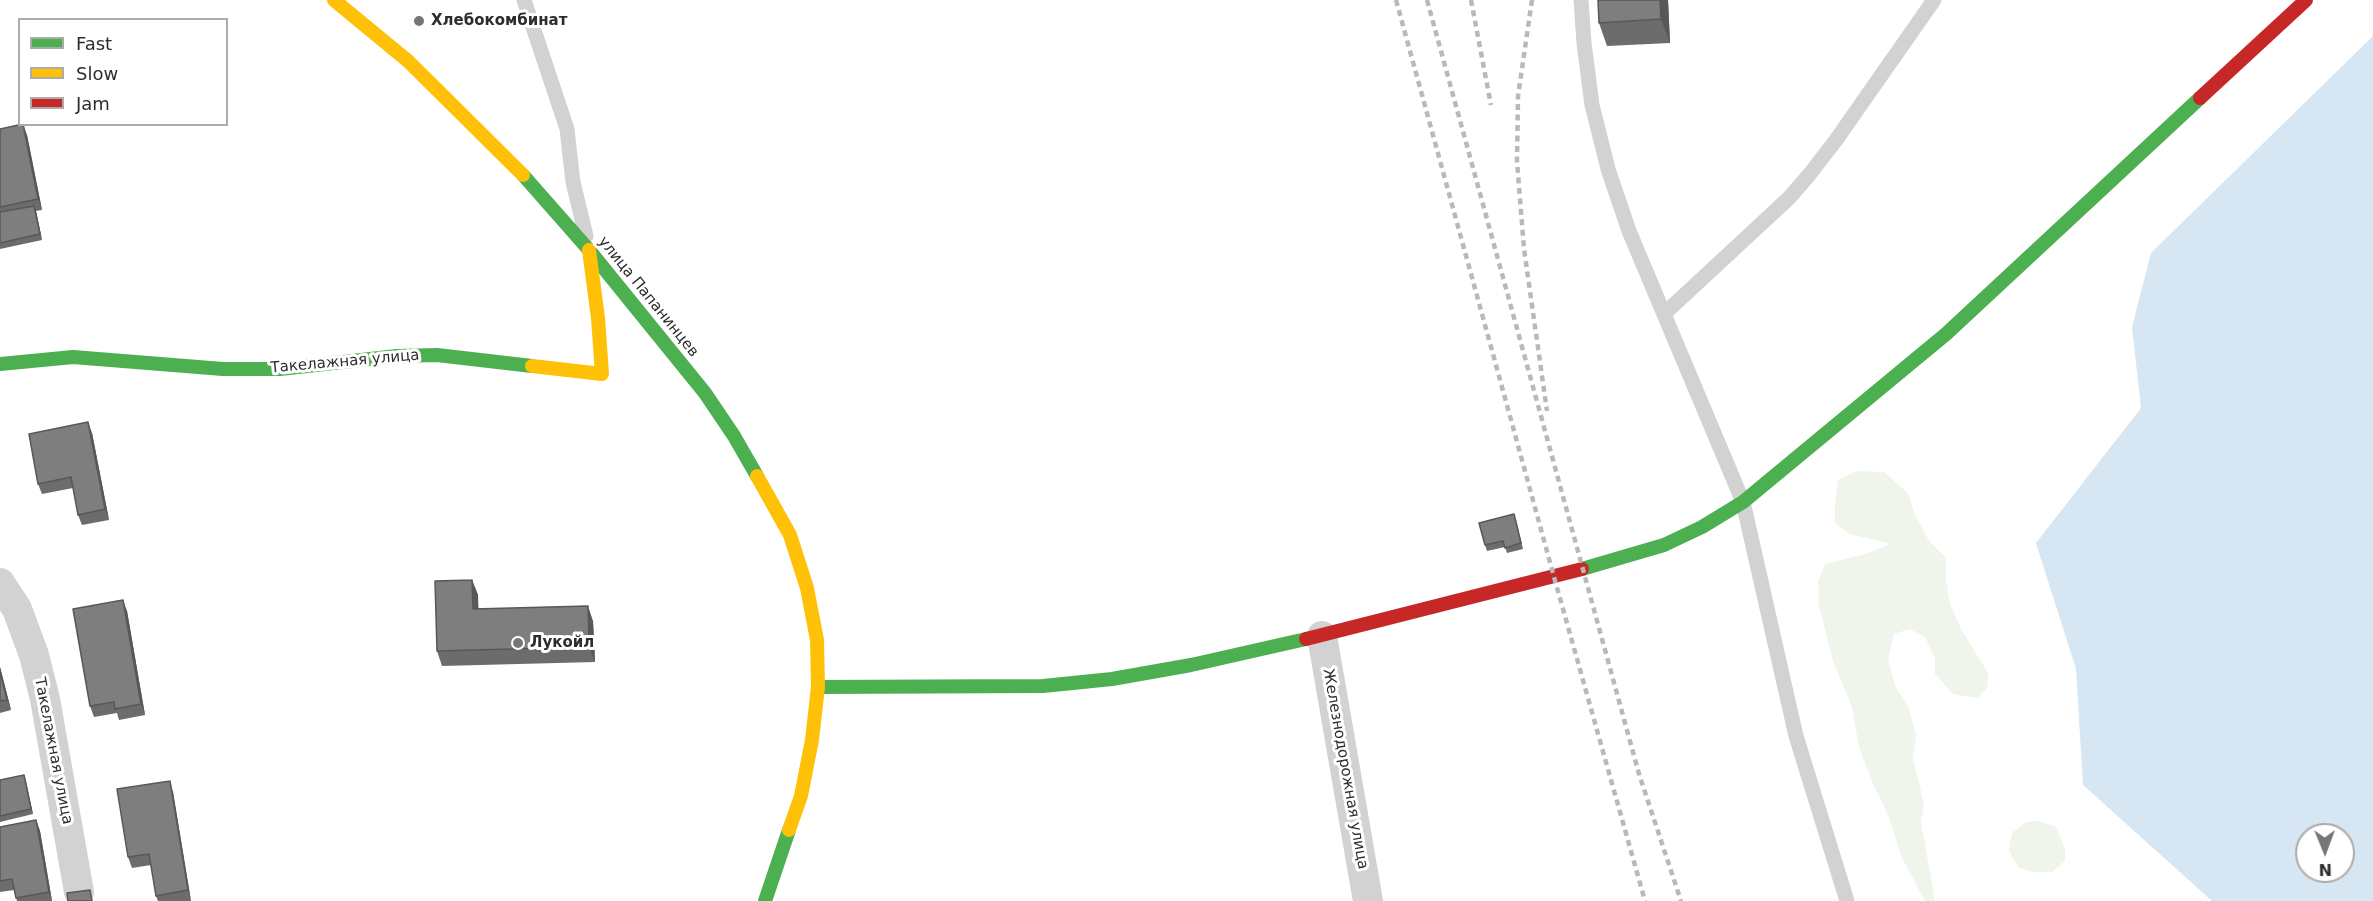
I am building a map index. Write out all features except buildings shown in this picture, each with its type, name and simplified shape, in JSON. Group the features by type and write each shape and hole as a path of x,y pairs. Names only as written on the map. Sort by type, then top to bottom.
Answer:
{"street":[{"name":"улица Папанинцев","path":"334,0 416,69 523,175 589,250 705,393 734,436 790,535 807,588 817,640 818,687 812,740 801,796 765,901"},
{"path":"818,687 1043,686 1112,679 1201,663 1322,636 1554,577 1664,546 1702,527 1743,502 1946,334 2306,0"},
{"name":"Такелажная улица","path":"0,364 73,357 223,369 280,369 397,356 437,355 602,374 598,318 589,250"},
{"name":"Такелажная улица","path":"0,583 17,609 34,654 45,699 79,892"},
{"name":"Железнодорожная улица","path":"1322,636 1368,901"}],"lane":[{"path":"524,0 567,129 573,182 589,250"},
{"path":"1581,0 1592,105 1608,169 1629,231 1743,502 1796,736 1847,901"},
{"path":"1664,314 1789,198 1809,176 1934,0"}],"shaded area":[{"path":"1857,471 1884,472 1908,493 1915,515 1929,541 1946,558 1946,581 1950,604 1961,629 1988,673 1987,688 1978,698 1953,694 1935,674 1935,658 1925,637 1910,629 1894,634 1888,660 1896,688 1909,708 1916,735 1913,759 1924,804 1921,822 1935,901 1925,901 1901,856 1889,817 1859,747 1852,707 1833,661 1819,605 1818,582 1825,564 1865,554 1891,544 1850,534 1835,523 1838,480"},
{"path":"2038,821 2056,827 2065,849 2065,861 2052,872 2032,872 2018,867 2009,851 2012,833 2026,822"}],"water":[{"path":"2373,36 2373,901 2212,901 2083,785 2076,669 2036,543 2141,408 2132,327 2151,253"}],"railway":[{"path":"1396,0 1645,901"},
{"path":"1427,0 1639,774 1681,901"},
{"path":"1471,0 1491,105"},
{"path":"1532,0 1518,96 1517,161 1524,249 1547,411"}],"traffic: fast":[{"path":"1582,569 1664,545 1702,527 1743,502 1946,334 2200,98"},
{"path":"523,175 589,250 705,393 757,476"},
{"path":"0,364 73,357 223,369 280,369 397,356 437,355 532,366"},
{"path":"818,687 1043,686 1112,679 1191,665 1306,639"},
{"path":"765,901 789,830"}],"traffic: slow":[{"path":"334,0 408,61 523,175"},
{"path":"532,366 602,374 598,318 589,250"},
{"path":"757,476 790,535 807,588 817,640 818,687 812,740 801,796 789,830"}],"traffic: jam":[{"path":"2200,98 2306,0"},
{"path":"1306,639 1582,569"}],"place":[{"name":"Хлебокомбинат","path":"419,21"},
{"name":"Лукойл","path":"518,643"}]}
